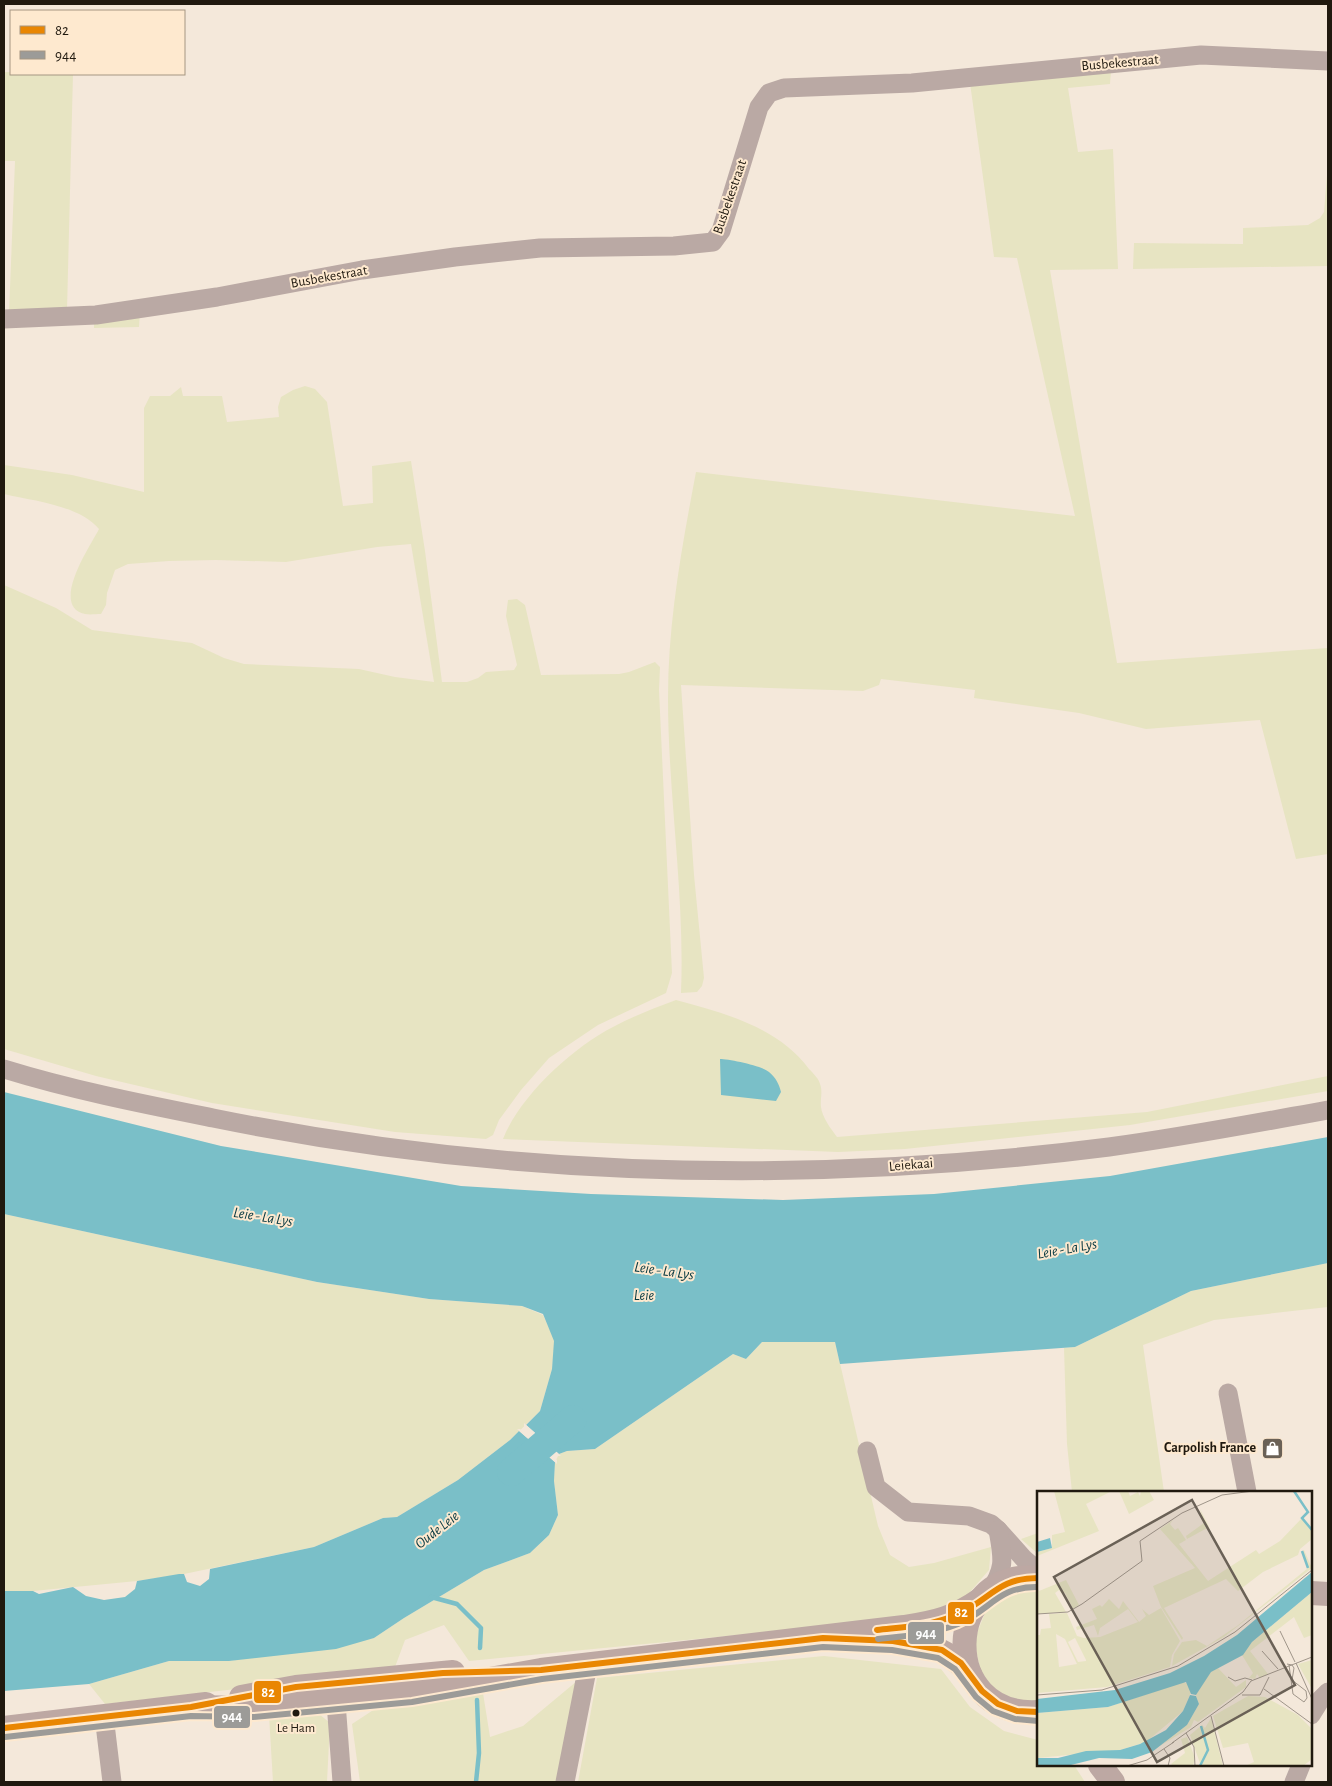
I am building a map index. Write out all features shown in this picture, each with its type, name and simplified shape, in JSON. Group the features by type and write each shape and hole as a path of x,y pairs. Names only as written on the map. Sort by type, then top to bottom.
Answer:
{"main road":[{"path":"4,1728 191,1707 280,1689 411,1693 541,1670 904,1627 939,1621 956,1615 1002,1585 1016,1580 1037,1578"},
{"path":"1312,1593 1328,1594"},
{"path":"970,1674 964,1655 964,1635 970,1616 985,1596"},
{"path":"1312,1610 1328,1610"},
{"path":"823,1638 894,1641 942,1650 952,1656 970,1674 989,1698 1007,1708 1034,1713"},
{"path":"335,1692 377,1678 443,1673 541,1670"},
{"path":"1101,1766 1113,1782"},
{"path":"1116,1766 1125,1782"}],"street":[{"name":"Busbekestraat","path":"4,319 96,315 217,297 362,270 455,257 540,248 674,246 713,242 721,231 759,107 769,93 784,88 912,83 1201,55 1328,61"},
{"name":"Leiekaai","path":"4,1069 180,1112 347,1143 490,1160 643,1170 727,1171 880,1168 1023,1156 1200,1133 1328,1110"},
{"path":"1228,1393 1247,1491"},
{"path":"867,1451 876,1487 908,1512 969,1516 991,1524 1037,1570"},
{"path":"985,1596 995,1583 1003,1560 998,1530"},
{"path":"565,1782 588,1665"},
{"path":"335,1692 342,1782"},
{"path":"1312,1713 1328,1692"},
{"path":"104,1716 112,1782"},
{"path":"1294,1782 1301,1766"}],"shaded area":[{"path":"1111,71 1110,84 1068,88 1078,152 1113,149 1118,269 1050,270 1117,663 1328,648 1328,854 1296,859 1260,720 1146,729 1079,713 974,698 975,690 881,679 879,685 863,691 681,685 694,875 704,978 702,986 697,992 681,993 681,919 668,698 673,612 696,472 1075,516 1017,258 994,257 970,83"},
{"path":"4,72 10,72 10,75 73,75 67,310 9,314 15,161 4,161"},
{"path":"1328,163 1328,266 1133,269 1134,243 1243,244 1243,228 1308,225 1320,218 1324,212"},
{"path":"140,312 139,327 94,328 94,319"},
{"path":"305,386 315,389 327,402 343,506 373,503 372,466 411,461 442,682 467,682 478,678 486,672 514,670 517,665 506,616 508,600 517,599 525,605 541,675 619,674 655,662 660,667 659,690 672,973 666,993 598,1025 549,1058 521,1090 499,1120 493,1135 486,1139 395,1132 212,1103 96,1076 4,1049 4,585 56,608 92,630 192,643 224,658 244,664 359,669 395,677 434,682 411,544 377,547 286,562 216,560 128,564 115,570 107,593 106,605 101,614 85,614 75,609 71,600 72,588 76,574 99,529 80,514 68,509 4,494 4,465 72,475 144,492 144,408 150,396 170,396 181,387 183,396 222,396 227,422 279,417 278,407 281,397"},
{"path":"676,1000 731,1016 766,1032 782,1042 816,1076 821,1090 823,1115 837,1137 1147,1112 1328,1076 1328,1091 1130,1125 905,1149 838,1152 503,1139 511,1123 534,1090 581,1047 613,1027"},
{"path":"4,1214 317,1282 429,1299 522,1306 543,1315 555,1341 552,1369 540,1411 510,1440 458,1480 397,1517 383,1518 314,1547 184,1574 137,1581 33,1591 4,1591"},
{"path":"1328,1263 1328,1307 1214,1320 1143,1345 1164,1491 1072,1491 1067,1444 1064,1348 1075,1347 1191,1291"},
{"path":"762,1342 835,1342 878,1526 890,1555 909,1567 934,1563 991,1547 989,1570 964,1599 915,1618 469,1661 444,1625 405,1640 395,1667 236,1689 105,1704 89,1684 169,1661 229,1661 374,1638 484,1570 530,1553 549,1535 558,1515 554,1481 555,1462 559,1454 567,1451 595,1449 733,1354 746,1359"},
{"path":"1037,1533 1037,1553 1021,1539"},
{"path":"1037,1588 1037,1702 1020,1702 997,1692 981,1673 974,1641 986,1610 1005,1594"},
{"path":"824,1656 941,1669 970,1707 1004,1731 1037,1740 1037,1766 1075,1766 1085,1782 578,1782 597,1678"},
{"path":"577,1681 558,1782 360,1782 352,1724 384,1703 483,1693 490,1737 523,1726"},
{"path":"314,1710 330,1723 327,1782 273,1782 269,1715"}],"water":[{"path":"720,1059 753,1065 769,1072 777,1081 781,1092 776,1101 721,1095"},
{"name":"Leie","path":"4,1092 221,1146 461,1186 591,1194 783,1200 934,1194 1110,1176 1328,1137 1328,1263 1191,1291 1075,1347 840,1364 835,1342 762,1342 746,1359 733,1354 595,1449 567,1451 559,1454 526,1425 540,1411 552,1369 554,1341 543,1314 522,1306 429,1299 317,1282 4,1214"},
{"path":"519,1431 555,1462 554,1481 558,1515 549,1535 530,1553 484,1570 374,1638 336,1649 229,1661 169,1661 89,1684 4,1691 4,1591 33,1591 39,1594 73,1587 86,1596 104,1600 125,1597 135,1589 137,1581 179,1574 184,1574 187,1582 200,1586 209,1579 210,1569 314,1547 383,1518 397,1517 458,1480"}],"pier":[{"path":"524,1423 561,1456 557,1456 524,1427"},
{"path":"517,1429 520,1429 557,1460 557,1464"}],"waterway":[{"name":"Oude Leie","path":"511,1472 573,1419"},
{"path":"431,1597 457,1604 481,1628 480,1648"},
{"path":"476,1782 479,1753 477,1700"}],"transit line":[{"name":"82","path":"877,1630 937,1622 968,1609 994,1591 1012,1582 1037,1578"},
{"name":"944","path":"878,1639 919,1634 958,1624 1013,1590 1037,1587"},
{"name":"82","path":"4,1728 191,1707 296,1687 443,1673 541,1670 823,1638 893,1641 942,1650 961,1663 982,1691 998,1704 1017,1711 1037,1712"},
{"name":"944","path":"5,1737 191,1716 253,1717 412,1702 542,1679 823,1647 892,1650 938,1658 955,1669 976,1697 993,1711 1015,1719 1037,1721"}],"place":[{"name":"Carpolish France","path":"1272,1448"},
{"name":"Le Ham","path":"296,1713"}],"water label":[{"name":"Leie - La Lys","path":"263,1217"},
{"name":"Leie - La Lys","path":"1067,1249"},
{"name":"Leie - La Lys","path":"664,1271"}]}
